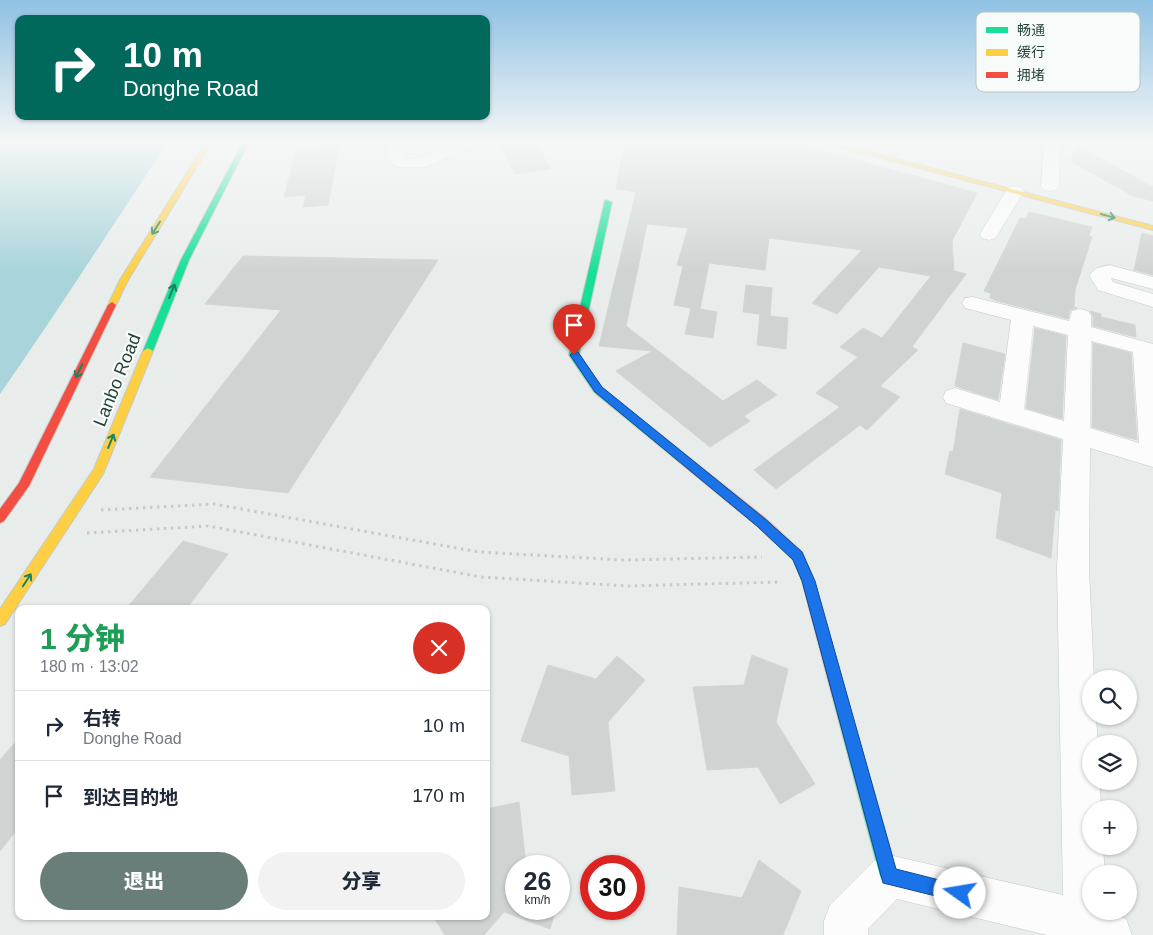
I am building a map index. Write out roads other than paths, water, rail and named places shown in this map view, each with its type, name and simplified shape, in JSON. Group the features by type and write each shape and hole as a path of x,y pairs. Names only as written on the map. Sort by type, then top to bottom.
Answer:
{"street":[{"name":"Lanbo Road","path":"0,518 23,486 124,280 182,186"},
{"name":"Lanbo Road","path":"0,620 99,470 185,260 223,186"},
{"path":"994,186 1153,228"},
{"path":"989,234 1015,191"},
{"path":"608,202 574,355 598,390 761,522 798,556 808,581 889,876"},
{"path":"1153,283 1110,271 1099,275 1105,286 1153,301"},
{"path":"955,397 1153,456 1144,348 1080,324 1023,316 973,303"},
{"path":"1011,414 1023,316"},
{"path":"889,876 1097,928 1073,568 1080,324"},
{"path":"846,935 846,921 889,876"}],"water":[{"path":"0,186 139,186 64,300 0,394"}]}
